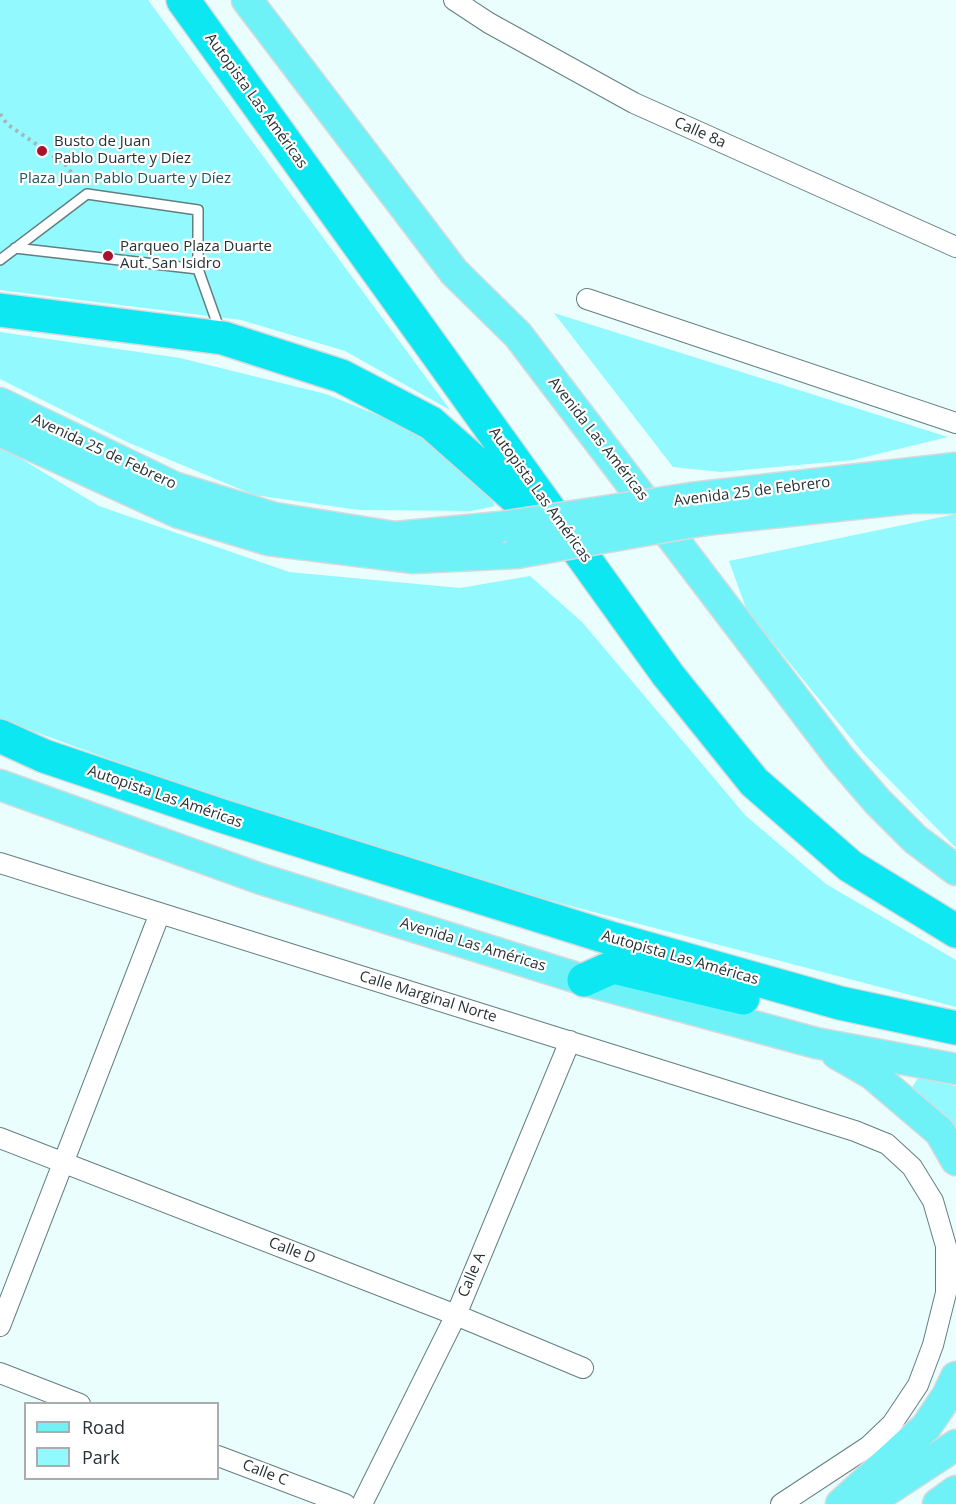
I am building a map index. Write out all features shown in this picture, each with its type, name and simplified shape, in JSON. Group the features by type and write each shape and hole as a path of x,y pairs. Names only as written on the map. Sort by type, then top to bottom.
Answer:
{"highway":[{"name":"Autopista Las Américas","path":"183,0 590,563 668,675 754,782 850,866 956,931"},
{"path":"0,310 223,338 341,376 431,423 590,563"},
{"name":"Autopista Las Américas","path":"0,736 44,756 222,816 610,938 840,1003 950,1026"},
{"path":"584,980 613,967 818,1016 911,1035 950,1026"}],"main road":[{"name":"Avenida Las Américas","path":"247,0 454,272 518,335 840,758 877,801 907,831 956,870"},
{"name":"Avenida 25 de Febrero","path":"0,403 174,487 275,518 395,537 698,509 912,498 956,498"},
{"name":"Avenida 25 de Febrero","path":"0,431 179,513 268,540 414,558 517,553 698,509 956,468"},
{"name":"Avenida Las Américas","path":"0,785 261,879 584,980 816,1043 956,1069"},
{"path":"816,1043 872,1074 940,1132 956,1160"},
{"path":"841,1504 926,1427 947,1396 956,1377"},
{"path":"866,1504 956,1444"},
{"path":"938,1504 956,1491"}],"street":[{"name":"Calle 8a","path":"454,0 489,23 634,103 956,247"},
{"path":"588,299 956,423"},
{"name":"Calle Marginal Norte","path":"0,863 855,1131 887,1144 912,1167 933,1201 946,1246 946,1293 933,1346 918,1385 892,1424 869,1446 781,1504"},
{"path":"0,1326 160,913"},
{"name":"Calle A","path":"362,1504 456,1315 570,1041"},
{"name":"Calle D","path":"0,1138 456,1315 583,1368"},
{"path":"0,1373 75,1402"},
{"name":"Calle C","path":"219,1456 345,1504"}],"lane":[{"path":"0,260 87,194 198,210 198,269 223,338"},
{"path":"15,248 198,269"}],"path":[{"path":"0,114 7,124 65,164 87,194"}],"green space":[{"name":"Plaza Juan Pablo Duarte y Díez","path":"0,0 148,0 450,410 345,351 241,320 0,290"},
{"path":"554,313 948,437 853,460 721,472 673,467"},
{"path":"0,332 180,358 326,394 414,430 488,493 495,506 471,511 359,510 254,495 127,442 0,379"},
{"path":"0,446 99,506 289,572 460,588 530,576 582,622 746,816 826,884 956,960 956,1007 548,900 259,814 0,719"},
{"path":"956,514 956,848 863,753 747,611 729,561"},
{"path":"918,1078 956,1086 956,1132 911,1089"}],"place":[{"name":"Busto de Juan Pablo Duarte y Díez","path":"42,151"},
{"name":"Parqueo Plaza Duarte Aut. San Isidro","path":"108,256"}]}
